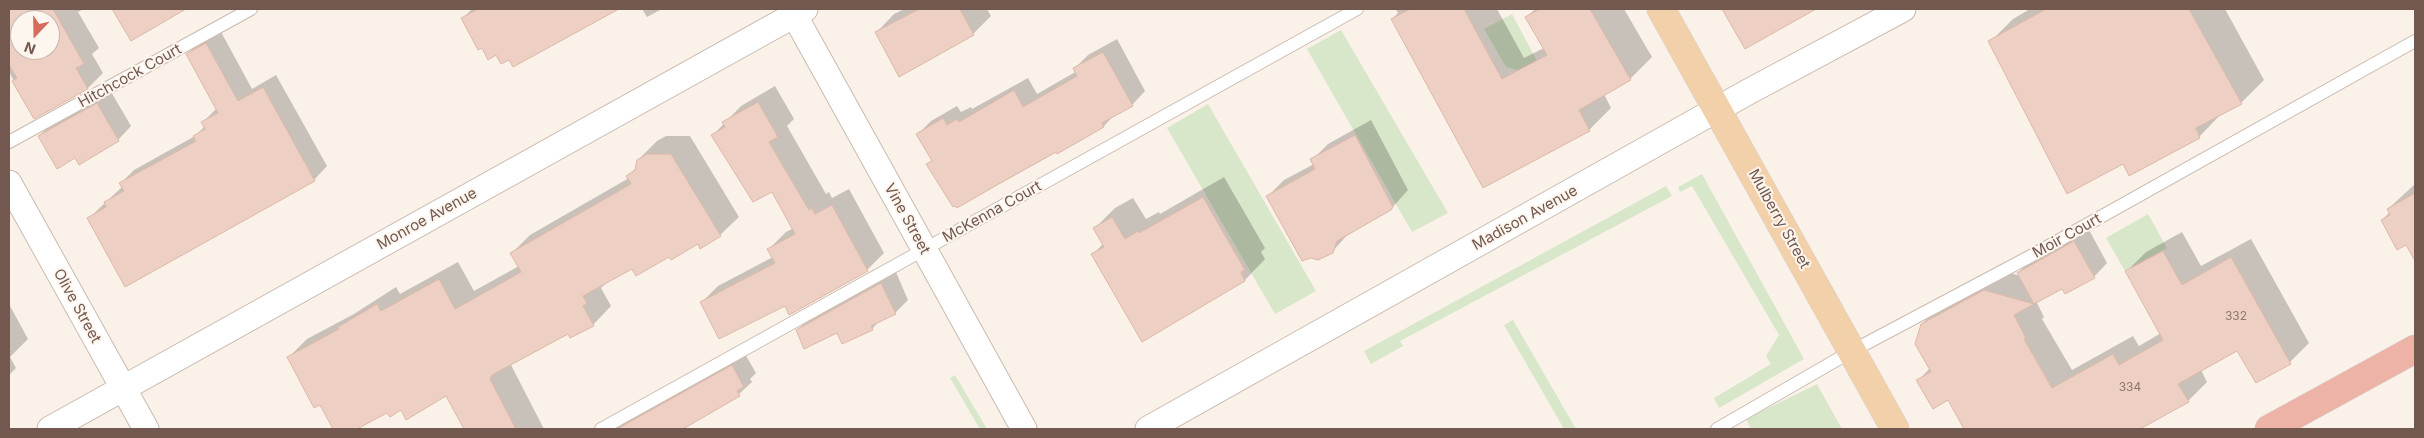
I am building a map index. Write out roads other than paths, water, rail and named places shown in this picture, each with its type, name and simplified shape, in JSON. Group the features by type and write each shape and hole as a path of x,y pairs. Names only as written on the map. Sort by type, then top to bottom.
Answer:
{"highway":[{"path":"2269,429 2415,349"}],"main road":[{"name":"Mulberry Street","path":"1660,9 1896,429"}],"street":[{"name":"Madison Avenue","path":"1148,429 1716,110 1903,9"},
{"name":"Vine Street","path":"797,11 924,250 1024,429"},
{"name":"Monroe Avenue","path":"50,429 797,11"},
{"name":"Olive Street","path":"9,182 146,429"}],"lane":[{"name":"Hitchcock Court","path":"9,142 251,9"},
{"name":"McKenna Court","path":"601,429 1357,9"},
{"name":"Moir Court","path":"1717,429 1852,351 2037,252 2415,41"}]}
